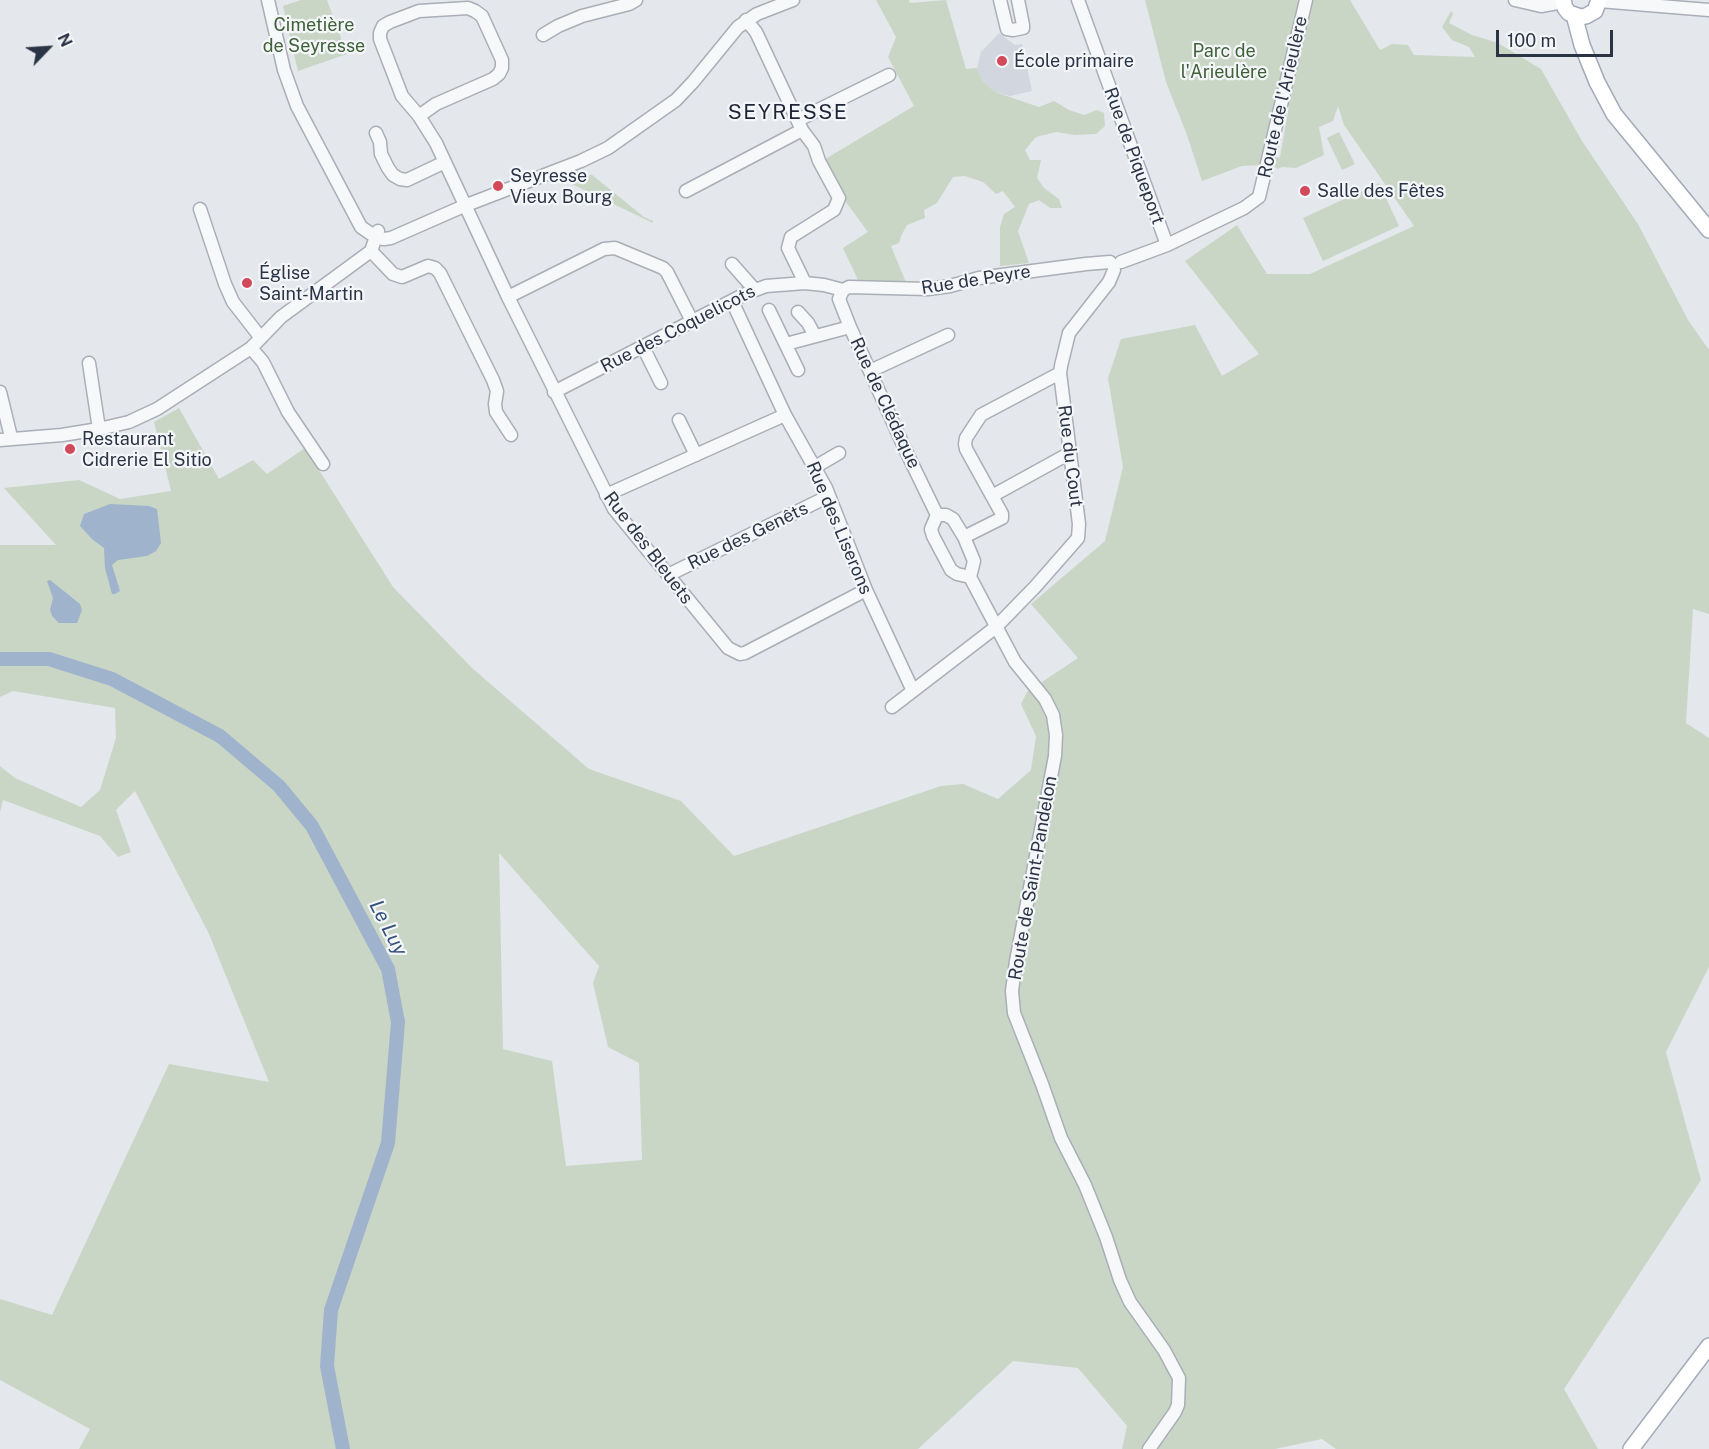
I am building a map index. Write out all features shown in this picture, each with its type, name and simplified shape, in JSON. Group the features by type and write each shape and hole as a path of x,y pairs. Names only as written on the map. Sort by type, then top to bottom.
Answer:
{"main road":[{"path":"1563,1 1565,8 1580,16 1595,11 1599,1"},
{"path":"1580,16 1589,60 1606,101 1621,125 1709,230"},
{"path":"1630,1449 1709,1346"}],"street":[{"path":"268,0 291,93 316,143 361,227 391,238 464,206 590,157 621,140 676,100 727,38 746,20 793,0"},
{"path":"543,35 582,16 614,4 636,0"},
{"path":"1000,0 1006,29 1013,30 1023,28 1018,0"},
{"name":"Rue de Piqueport","path":"1078,0 1167,245"},
{"name":"Route de l'Arieulère","path":"1167,245 1244,208 1259,197 1306,0"},
{"path":"1515,0 1541,6 1563,1"},
{"path":"1599,1 1709,10"},
{"path":"468,8 475,10 482,16 502,60 499,74 493,79 436,104 418,116 402,96 380,39 383,26 419,11 468,8"},
{"path":"746,20 756,32 800,125 814,146 819,161 839,198 834,210 791,237 788,248 805,283"},
{"path":"686,191 889,75"},
{"name":"Rue des Bleuets","path":"418,116 436,143 554,392 614,509 728,648 740,654 745,653 866,590"},
{"path":"376,133 380,142 381,154 388,168 400,179 407,180 445,162"},
{"path":"200,209 233,302 261,338"},
{"path":"0,392 3,400 5,439 62,435 129,422 157,410 251,348 281,317 371,251 378,233"},
{"name":"Rue de Peyre","path":"843,290 849,287 928,289 979,278 1086,264 1115,265 1167,245"},
{"path":"508,297 604,249 615,248 668,272 692,321"},
{"path":"371,251 393,274 402,277 428,266 440,273 493,380 497,391 496,411 511,435"},
{"path":"732,264 755,290"},
{"name":"Rue du Cout","path":"892,707 996,627 1035,587 1078,537 1079,524 1060,373 1069,333 1109,282 1115,265"},
{"name":"Rue des Coquelicots","path":"554,392 766,285 805,283 843,290"},
{"name":"Rue de Clédaque","path":"843,290 839,299 850,327 938,515"},
{"name":"Rue des Liserons","path":"732,301 785,415 829,496 866,590 913,691"},
{"path":"769,310 798,370"},
{"path":"798,312 808,322 815,336"},
{"path":"786,344 850,327"},
{"path":"870,371 948,335"},
{"path":"643,347 661,383"},
{"path":"251,348 263,362 288,411 323,464"},
{"path":"88,363 99,429"},
{"path":"964,537 1002,518 1002,513 966,449 964,444 966,438 981,416 1060,373"},
{"path":"606,495 785,415"},
{"path":"679,420 696,455"},
{"path":"814,467 839,453"},
{"path":"992,496 1070,453"},
{"name":"Rue des Genêts","path":"668,575 829,496"},
{"name":"Rue de Clédaque","path":"938,515 946,515 953,519 964,537 974,561 970,577 996,627"},
{"name":"Rue de Clédaque","path":"938,515 932,524 933,536 951,570 970,577"},
{"name":"Route de Saint-Pandelon","path":"996,627 1015,662 1049,704 1056,728 1055,756 1026,900 1012,998 1014,1013 1061,1138 1085,1185 1120,1280 1130,1302 1164,1350 1179,1377 1178,1405 1149,1449"}],"shaded area":[{"name":"École primaire","path":"999,33 1015,45 1022,44 1032,91 1010,96 995,92 983,83 977,68 981,52"}],"green space":[{"name":"Cimetière de Seyresse","path":"301,0 327,0 347,54 298,71 283,6"},
{"path":"876,0 909,0 910,3 946,0 966,69 977,68 983,82 995,92 1039,107 1054,101 1069,110 1084,115 1097,110 1104,113 1105,126 1096,134 1075,135 1056,132 1036,137 1025,150 1030,160 1041,160 1037,178 1044,188 1059,199 1062,208 1050,208 1039,200 1029,204 1018,231 1029,263 1000,266 1000,227 1004,214 1015,207 1003,191 996,194 983,182 965,176 953,177 937,203 924,210 925,218 907,225 899,243 891,246 907,285 858,280 843,248 868,232 843,198 822,161 914,106 888,57 896,37"},
{"name":"Parc de l'Arieulère","path":"1145,0 1302,0 1263,165 1242,166 1202,181 1166,82"},
{"path":"1310,0 1350,0 1380,50 1392,44 1408,45 1414,55 1475,57 1469,47 1452,40 1442,27 1451,11 1453,14 1449,23 1472,35 1498,43 1541,69 1582,141 1638,224 1688,320 1709,350 1709,614 1693,609 1686,723 1709,738 1709,967 1666,1052 1701,1180 1564,1389 1598,1449 1336,1449 1322,1439 1275,1449 1122,1449 1127,1426 1078,1368 1013,1361 918,1449 79,1449 90,1429 0,1380 0,1299 52,1315 169,1064 269,1082 209,934 135,791 116,810 131,852 118,857 100,836 3,800 0,812 0,766 15,778 81,807 100,790 116,738 115,708 13,691 0,697 0,545 56,545 4,488 79,480 120,499 171,491 154,422 179,408 219,479 253,460 267,474 305,448 393,587 472,668 589,769 681,801 734,856 941,786 963,784 998,799 1031,770 1036,736 1021,704 1027,692 1078,658 1031,604 1105,541 1123,467 1108,378 1121,339 1195,325 1222,376 1259,354 1185,261 1237,225 1267,274 1310,274 1414,226 1344,125 1338,106 1333,121 1319,127 1324,155 1296,168 1278,169 1273,166 1275,158 1280,157 1289,106 1286,106","holes":["499,853 599,966 593,983 608,1047 639,1063 642,1160 566,1166 552,1061 503,1049"]},
{"path":"1339,132 1355,164 1342,170 1327,138"},
{"path":"576,169 586,178 591,174 653,223 555,176"},
{"path":"1379,183 1399,226 1323,261 1303,218"}],"water":[{"path":"110,504 149,506 157,509 161,543 156,551 147,556 118,560 112,565 120,591 115,594 112,594 105,568 104,548 80,526 84,514"},
{"path":"50,580 80,604 82,610 77,623 59,623 52,616 50,610 53,598 47,581"}],"waterway":[{"name":"Le Luy","path":"0,659 49,659 112,679 220,736 279,786 312,826 388,969 398,1022 388,1143 331,1310 327,1366 343,1449"}],"place":[{"name":"École primaire","path":"1002,61"},
{"name":"Seyresse Vieux Bourg","path":"498,186"},
{"name":"Salle des Fêtes","path":"1305,191"},
{"name":"Église Saint-Martin","path":"247,283"},
{"name":"Restaurant Cidrerie El Sitio","path":"70,449"}],"district":[{"name":"SEYRESSE","path":"788,113"}]}
